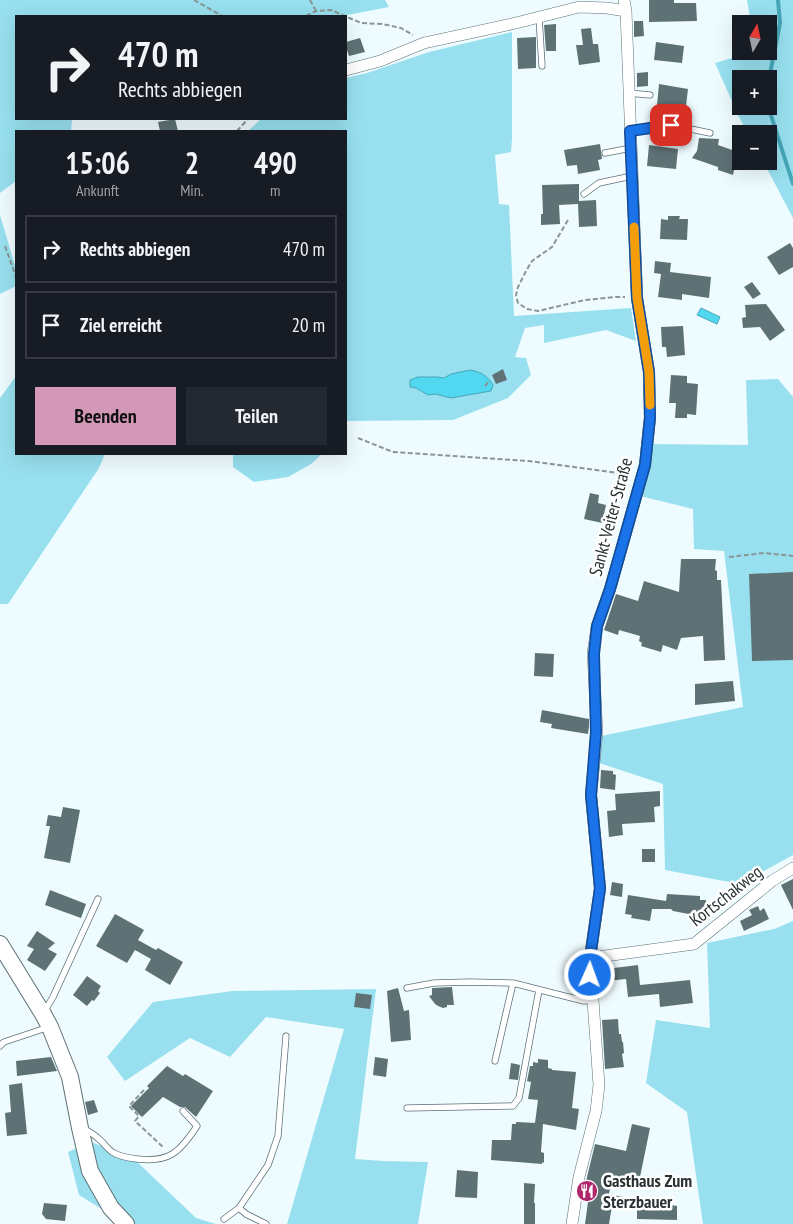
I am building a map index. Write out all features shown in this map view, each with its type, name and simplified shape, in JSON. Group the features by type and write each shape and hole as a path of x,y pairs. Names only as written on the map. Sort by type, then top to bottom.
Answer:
{"street":[{"name":"Sankt-Veiter-Straße","path":"347,70 380,61 421,44 579,7 607,8 625,5 637,298 649,372 650,418 645,465 610,589 597,626 594,654 596,732 591,795 600,888 590,958 590,975 599,1085 596,1111 579,1176 572,1224"},
{"name":"Kortschakweg","path":"590,958 694,944 772,881 793,868"},
{"path":"0,944 46,1020 70,1077 90,1171 111,1208 126,1224"}],"lane":[{"path":"539,17 542,66"},
{"path":"628,93 650,95"},
{"path":"630,131 671,125 710,133"},
{"path":"605,153 631,148"},
{"path":"584,194 599,183 632,176"},
{"path":"0,1046 4,1042 46,1020 52,997 98,899"},
{"path":"407,988 434,983 513,983 584,1001 593,1000"},
{"path":"495,1061 513,983"},
{"path":"407,1108 513,1106 519,1098 539,990"},
{"path":"224,1219 239,1208 268,1165 278,1136 286,1036"},
{"path":"80,1127 94,1134 114,1154 146,1160 162,1159 172,1155 188,1141 197,1126 183,1111"},
{"path":"239,1208 246,1214 266,1224"}],"path":[{"path":"194,0 220,15"},
{"path":"310,0 316,11"},
{"path":"308,15 316,11 332,10 343,15"},
{"path":"347,17 361,23 382,24 401,28 412,33 421,44"},
{"path":"237,130 247,120"},
{"path":"568,220 552,246 532,262 526,271 516,295 518,303 527,309 538,311 585,300 616,297 637,298"},
{"path":"5,246 15,274"},
{"path":"485,386 490,380"},
{"path":"358,438 393,452 529,461 618,473 638,488"},
{"path":"729,557 764,552 793,556"},
{"path":"144,1090 129,1106 140,1116 135,1121 172,1155"}],"shaded area":[{"path":"0,0 385,0 389,7 347,15 15,15 15,120 72,120 71,130 15,130 15,182 0,193"},
{"path":"747,0 793,0 793,218 768,170 777,170 777,125 743,125 738,115 777,115 777,70 732,70 732,101 715,63 732,58 732,60 778,60 778,15 750,15"},
{"path":"512,32 511,152 495,155 499,204 509,205 514,316 631,308 636,341 606,330 544,343 544,325 525,328 515,357 526,358 531,375 508,398 453,420 347,421 347,130 249,130 260,120 347,120 347,78 429,52","holes":["451,374 491,391 452,398 422,392 416,388 437,377 444,378"]},
{"path":"0,215 15,266 15,286 0,294"},
{"path":"701,308 720,317 717,324 697,315"},
{"path":"470,370 481,373 486,377 493,385 491,391 451,398 435,394 428,395 416,388 410,387 410,380 418,377 444,378 451,374"},
{"path":"15,377 15,455 105,455 99,468 8,604 0,604 0,398"},
{"path":"778,379 793,397 793,855 740,884 665,870 663,784 599,763 601,736 743,707 724,551 694,549 693,509 636,495 648,444 748,445 746,380"},
{"path":"233,455 321,455 311,464 288,477 254,482 233,467"},
{"path":"793,921 793,1224 703,1224 687,1112 646,1083 656,1020 710,1028 707,943 774,929"},
{"path":"376,989 355,1159 428,1162 418,1224 287,1224 344,1029 266,1017 230,1057 190,1038 125,1081 107,1057 153,1002 232,991"},
{"path":"91,1142 133,1158 196,1218 216,1224 126,1224 79,1195 68,1152"}],"building":[{"path":"649,0 674,0 674,3 696,3 697,21 649,22"},
{"path":"634,21 643,21 644,36 634,37"},
{"path":"556,24 556,51 546,51 544,25"},
{"path":"591,28 593,44 598,44 600,62 579,65 576,45 583,45 581,29"},
{"path":"536,37 536,68 518,69 517,38"},
{"path":"360,38 365,52 349,56 347,42"},
{"path":"656,42 684,46 682,63 654,60"},
{"path":"648,72 648,86 637,87 637,73"},
{"path":"659,84 688,89 686,106 657,105"},
{"path":"175,120 178,130 160,130 158,122"},
{"path":"699,138 719,139 718,145 732,150 733,175 718,170 718,167 692,158 697,151"},
{"path":"600,144 602,159 598,160 600,170 578,174 577,165 567,166 564,150"},
{"path":"649,145 678,149 676,169 647,166"},
{"path":"579,184 579,201 596,200 597,226 579,227 578,204 559,205 560,224 541,225 541,214 543,214 542,185"},
{"path":"668,216 680,216 679,219 688,219 687,240 660,239 661,219 668,220"},
{"path":"790,243 793,248 793,267 779,275 767,257"},
{"path":"655,261 671,263 670,272 711,277 709,298 682,294 682,300 658,297 661,274 654,273"},
{"path":"752,282 761,294 753,299 744,287"},
{"path":"766,304 785,330 770,341 760,327 743,328 742,318 746,317 745,305"},
{"path":"683,326 685,355 667,357 666,347 662,347 661,327"},
{"path":"503,369 507,380 496,384 492,375"},
{"path":"671,375 687,376 687,383 698,384 696,415 687,414 687,418 675,418 676,403 669,403"},
{"path":"590,493 599,495 598,503 606,505 602,523 584,519"},
{"path":"681,559 716,559 715,570 717,571 717,580 721,580 725,660 704,661 703,636 681,638 677,650 663,645 661,652 641,646 640,636 619,630 618,635 604,630 616,594 638,601 644,581 679,592"},
{"path":"793,572 793,660 752,661 749,574"},
{"path":"535,653 554,654 553,677 534,676"},
{"path":"733,681 735,701 695,705 695,684"},
{"path":"542,710 589,719 588,734 551,728 552,724 540,722"},
{"path":"601,770 613,771 613,774 616,775 615,790 600,788"},
{"path":"660,791 660,806 654,807 655,822 622,824 623,835 609,837 607,811 616,810 615,794"},
{"path":"63,807 80,810 70,863 44,858 50,826 46,826 48,815 61,817"},
{"path":"642,849 655,849 655,862 642,862"},
{"path":"793,879 793,910 781,885"},
{"path":"612,882 623,884 622,897 610,895"},
{"path":"50,890 86,904 81,918 45,905"},
{"path":"667,894 700,896 700,900 706,900 706,915 699,915 697,917 671,909 652,909 650,921 631,918 632,915 625,914 628,895 666,901"},
{"path":"758,906 760,911 764,908 769,919 744,931 740,921 752,915 749,910"},
{"path":"115,914 144,930 138,940 156,950 158,948 183,962 170,985 145,970 151,959 135,950 127,963 96,946"},
{"path":"37,931 55,943 48,949 57,954 45,971 27,960 34,949 27,946"},
{"path":"638,965 640,985 690,980 693,1003 660,1007 659,994 628,997 626,979 607,981 606,969"},
{"path":"87,976 101,986 98,991 100,993 87,1006 73,995"},
{"path":"452,987 454,1005 447,1005 447,1007 443,1008 435,1004 429,996 432,995 432,988"},
{"path":"398,988 404,1011 409,1010 411,1040 391,1042 387,991"},
{"path":"356,993 372,995 370,1009 354,1007"},
{"path":"618,1019 619,1034 621,1034 623,1042 624,1067 605,1069 602,1020"},
{"path":"51,1057 57,1071 17,1076 16,1061"},
{"path":"375,1057 388,1059 386,1077 373,1075"},
{"path":"538,1059 548,1060 548,1068 552,1070 576,1072 572,1108 579,1109 576,1130 543,1124 541,1152 544,1153 544,1163 542,1162 542,1164 491,1160 492,1140 511,1140 512,1124 516,1124 516,1122 535,1123 538,1100 528,1099 531,1082 527,1081 530,1066 533,1066 533,1062 538,1063"},
{"path":"511,1063 520,1065 518,1080 509,1079"},
{"path":"167,1066 183,1076 185,1074 213,1091 196,1117 185,1107 180,1107 163,1097 142,1117 131,1106"},
{"path":"22,1083 27,1134 7,1136 5,1113 11,1112 9,1085"},
{"path":"94,1100 98,1112 88,1115 85,1102"},
{"path":"632,1124 650,1128 639,1182 612,1176 609,1194 623,1197 621,1207 612,1206 609,1224 585,1224 588,1202 583,1201 595,1144 626,1151"},
{"path":"457,1170 478,1172 477,1198 455,1197"},
{"path":"524,1183 535,1184 535,1224 524,1224"},
{"path":"647,1201 677,1206 677,1220 637,1219 637,1204 647,1205"},
{"path":"44,1203 67,1205 65,1221 46,1219 42,1214"}],"waterway":[{"path":"771,70 780,23 778,0"},
{"path":"771,115 793,184"}],"slow traffic":[{"path":"634,227 637,298 649,372 650,405"}],"place":[{"name":"Gasthaus Zum Sterzbauer","path":"587,1191"}],"route":[{"path":"590,975 590,958 600,888 591,795 596,732 594,654 597,626 610,589 645,465 650,418 649,372 637,298 630,131 671,125"}]}
